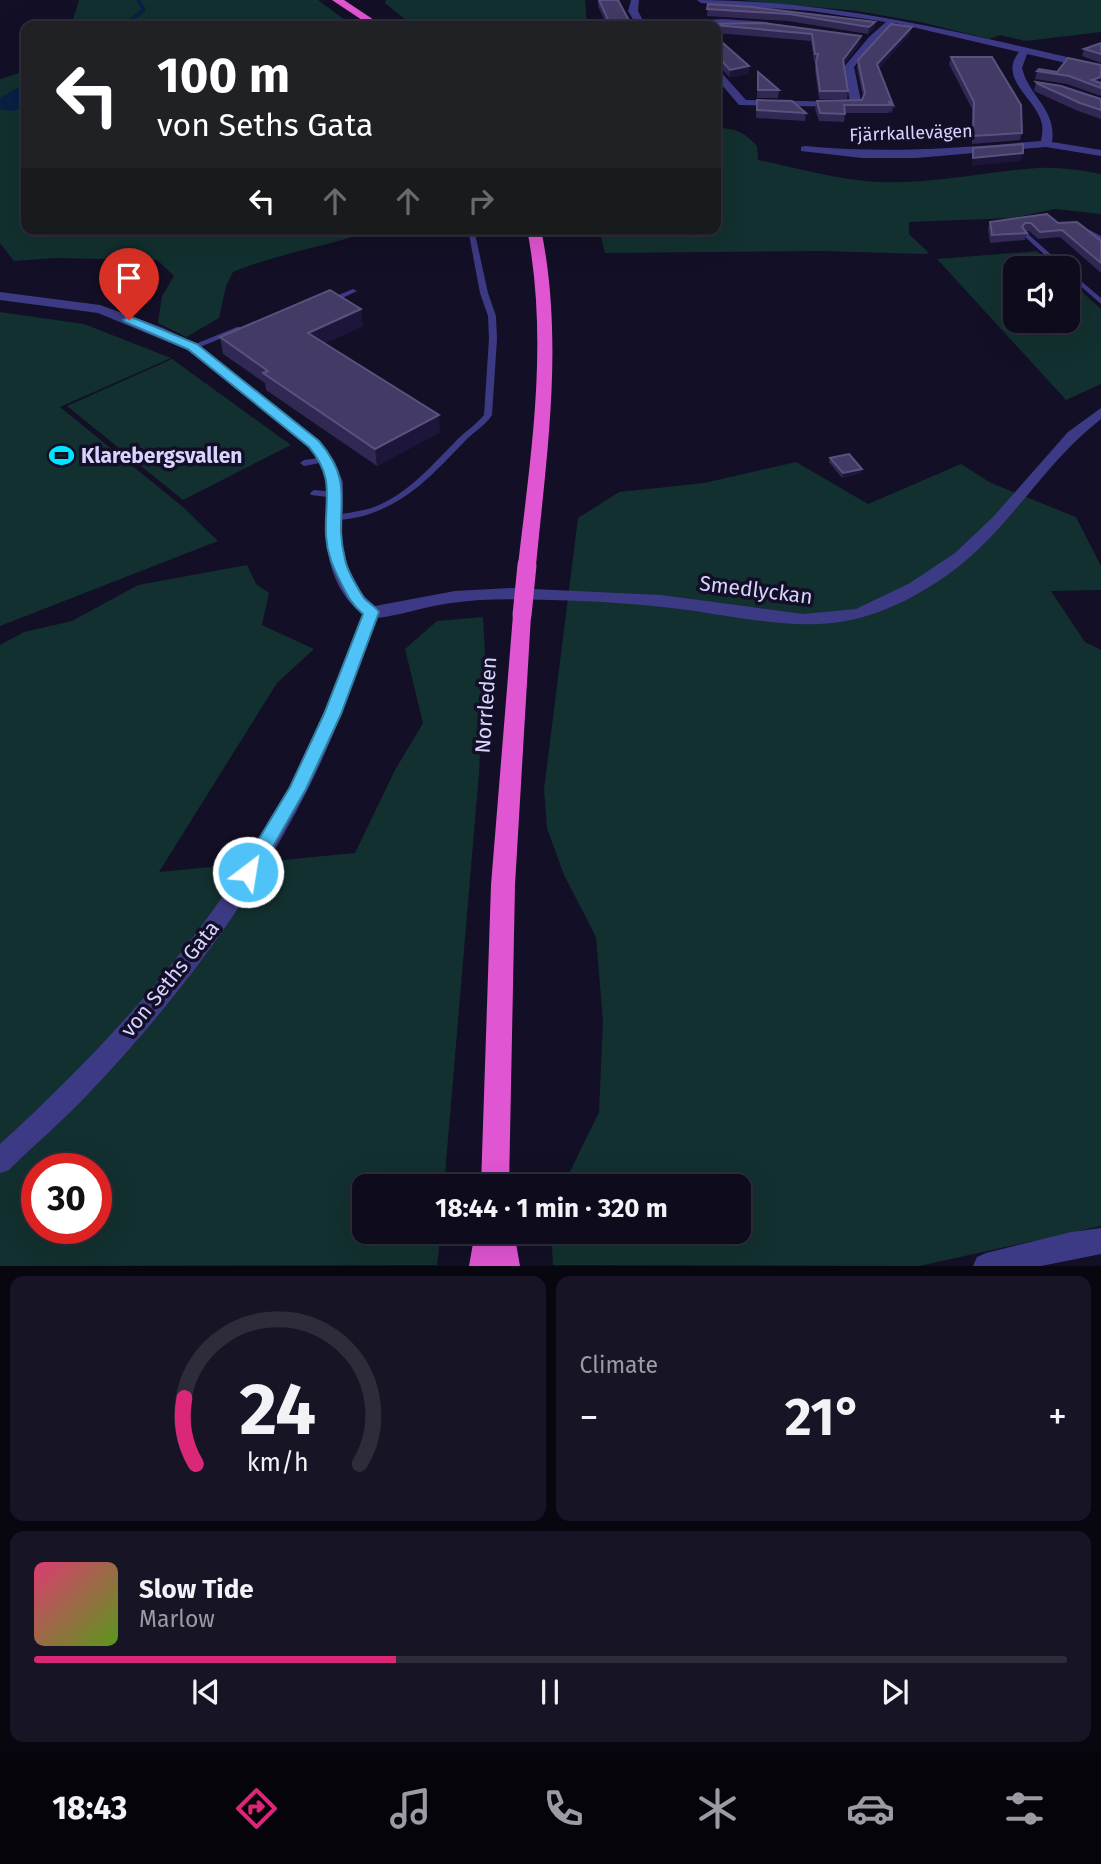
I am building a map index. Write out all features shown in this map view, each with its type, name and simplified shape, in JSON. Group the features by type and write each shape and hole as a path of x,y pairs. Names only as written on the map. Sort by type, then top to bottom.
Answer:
{"highway":[{"path":"337,0 376,17"},
{"path":"354,0 376,17"},
{"name":"Norrleden","path":"495,1174 503,885 522,615 539,439 546,316 543,276 535,235"},
{"path":"483,1265 487,1244"},
{"path":"502,1244 506,1265"}],"street":[{"path":"635,0 633,11 639,21"},
{"path":"701,0 813,8 893,20 1100,68"},
{"path":"721,78 743,103 849,106 856,102 849,67 867,39 893,20"},
{"path":"721,22 776,26"},
{"path":"1025,50 1019,60 1021,82 1046,120 1046,144"},
{"path":"1021,82 1040,84"},
{"name":"Fjärrkallevägen","path":"804,149 862,155 916,155 1046,144 1101,153"},
{"path":"0,296 109,311 192,347 314,444 327,459 335,483 337,562 359,603 372,612"},
{"name":"Smedlyckan","path":"372,612 401,610 455,596 493,594 661,601 776,618 817,620 855,615 884,605 952,564 998,523 1068,440 1101,412"},
{"name":"von Seths Gata","path":"0,1161 81,1085 176,978 226,910 297,789 332,714 372,612"},
{"path":"986,1265 1071,1245 1101,1241"}],"lane":[{"path":"1076,225 1101,239"},
{"path":"1025,234 1050,256"},
{"path":"334,518 375,510 396,502 420,482 468,433 484,423 488,415 492,316 484,293 472,235"},
{"path":"1080,283 1101,302"},
{"path":"321,304 353,291"},
{"path":"192,347 251,326"},
{"path":"304,463 327,459"},
{"path":"314,494 336,495"}],"green space":[{"path":"79,0 318,0 346,21 73,21"},
{"path":"386,0 585,0 587,21 407,21 385,3"},
{"path":"741,0 1101,0 1101,32 1026,41 1000,35 989,39 920,22 857,11"},
{"path":"21,73 21,235 357,235 233,272 226,286 219,318 186,337 158,323 162,296 174,276 157,260 56,258 14,261 0,243 0,79"},
{"path":"721,128 734,130 747,137 757,146 758,160 863,181 918,181 1037,168 1101,174 1101,214 1055,209 1012,218 909,222 909,234 929,253 925,254 822,251 605,253 600,235 721,235"},
{"path":"1037,251 1043,256 1003,256 1003,331 937,259"},
{"path":"1080,290 1101,309 1101,384 1066,400 1005,333 1080,333"},
{"name":"Klarebergsvallen","path":"0,312 84,324 171,358 60,407 183,507 218,541 0,626"},
{"path":"172,359 291,445 183,500 67,406"},
{"path":"796,462 868,504 961,464 991,483 1076,517 1101,566 1101,590 1051,591 1085,642 1101,650 1101,1226 919,1266 553,1265 552,1244 751,1244 751,1174 569,1174 599,1112 603,1021 596,937 564,875 547,828 544,789 578,518 619,492 704,483"},
{"path":"247,565 256,584 269,593 262,625 314,649 277,683 159,872 355,853 395,770 423,723 405,649 437,621 483,617 485,655 479,773 445,1174 352,1174 352,1244 440,1244 437,1265 0,1266 0,645 24,632 72,621 138,585"}],"water":[{"path":"21,86 21,108 13,111 0,109 0,98"}],"building":[{"path":"599,0 618,0 629,21 609,21"},
{"path":"708,4 875,22 869,27 789,14 707,9"},
{"path":"763,23 861,36 843,60 848,91 820,91 816,62 818,54 815,54 812,34 721,24"},
{"path":"891,24 912,27 877,64 893,105 888,101 891,105 844,105 845,114 820,113 817,101 862,100 865,93 858,60"},
{"path":"721,41 749,66 730,70 722,61"},
{"path":"1101,43 1101,54 1084,49"},
{"path":"951,57 992,57 1021,105 1022,133 973,136 974,102"},
{"path":"1068,58 1101,65 1101,77 1092,80 1101,83 1101,88 1069,76 1037,71 1057,72"},
{"path":"758,72 779,90 758,90"},
{"path":"1036,82 1061,86 1101,99 1101,110 1080,103"},
{"path":"757,100 792,101 806,113 757,110"},
{"path":"1023,144 1023,153 973,158 973,148"},
{"path":"1047,214 1058,223 1077,222 1101,241 1101,263 1062,230 1040,232 1031,223 1025,223 1022,227 1027,233 992,235 990,222"},
{"path":"330,290 361,309 308,333 439,415 375,449 263,373 268,371 220,337"},
{"path":"849,454 862,469 843,473 830,458"}],"waterway":[{"path":"130,21 144,10 138,0"}],"place":[{"name":"Klarebergsvallen","path":"61,456"}],"route":[{"path":"129,320 192,347 314,444 327,459 335,483 333,535 337,562 359,603 372,612 332,714 297,789 248,872"}]}
